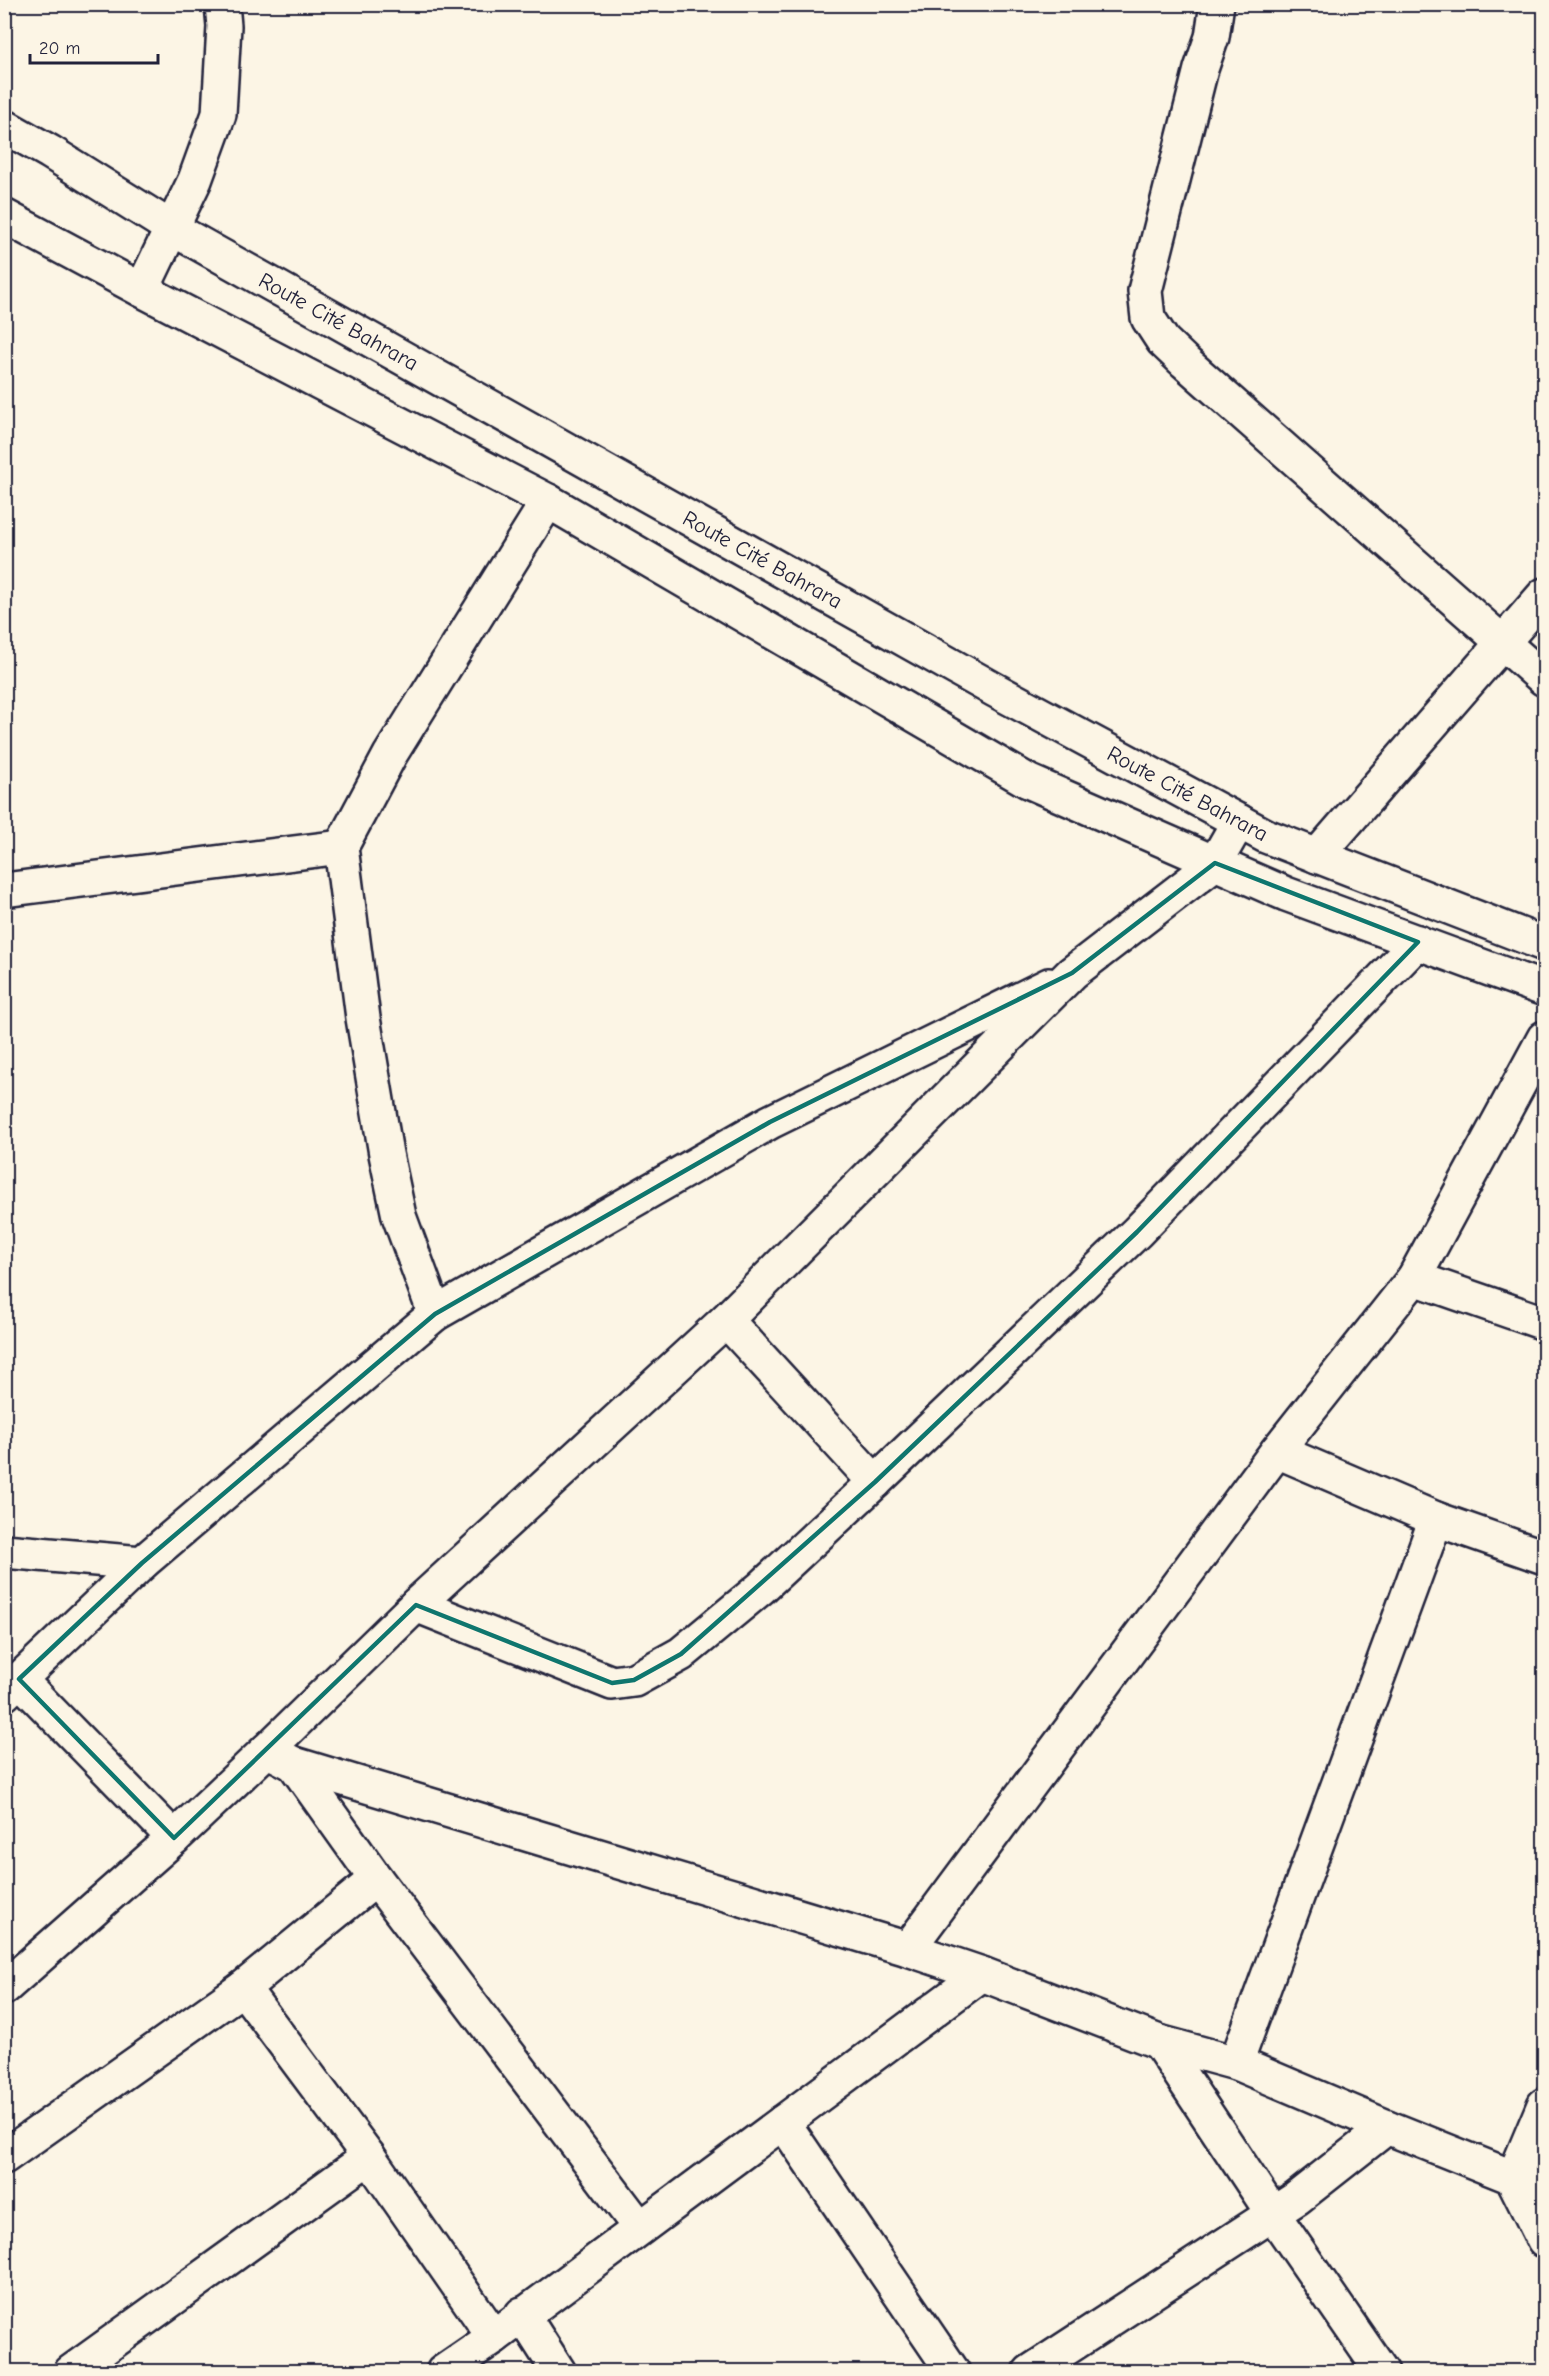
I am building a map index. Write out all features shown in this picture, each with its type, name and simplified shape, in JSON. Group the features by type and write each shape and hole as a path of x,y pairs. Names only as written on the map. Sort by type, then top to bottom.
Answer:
{"street":[{"path":"142,290 195,180 219,114 225,26 222,4"},
{"path":"1217,4 1212,37 1201,69 1145,291 1148,318 1163,341 1185,362 1545,679"},
{"name":"Route Cité Bahrara","path":"4,126 173,229 995,690 1266,836 1545,944"},
{"path":"4,216 548,501 1028,781 1286,894 1545,989"},
{"path":"435,1314 399,1216 388,1164 363,1018 341,847 390,755 548,501"},
{"path":"1317,856 1545,595"},
{"path":"4,1988 174,1838 280,1757 416,1605 726,1320 1072,973 1215,863 1239,821"},
{"path":"4,890 341,847"},
{"path":"416,1605 612,1683 634,1680 681,1654 761,1587 875,1482 1137,1232 1418,942"},
{"path":"174,1838 12,1686 142,1563 435,1314 770,1122 1072,973"},
{"path":"908,1949 1277,1451 1414,1278 1545,1038"},
{"path":"1414,1278 1545,1323"},
{"path":"726,1320 875,1482"},
{"path":"1277,1451 1436,1519 1545,1557"},
{"path":"1236,2063 1436,1519"},
{"path":"4,1551 142,1563"},
{"path":"280,1757 908,1949 982,1974 1159,2042 1236,2063 1513,2179 1545,2190"},
{"path":"280,1757 376,1879 640,2228"},
{"path":"4,2157 243,1988 376,1879"},
{"path":"443,2372 495,2337 522,2314 982,1974"},
{"path":"243,1988 369,2157 495,2337"},
{"path":"1159,2042 1273,2214 1382,2372"},
{"path":"1513,2179 1545,2105"},
{"path":"783,2122 953,2372"},
{"path":"1030,2372 1273,2214 1387,2127"},
{"path":"72,2372 369,2157"},
{"path":"1513,2179 1545,2241"},
{"path":"522,2314 559,2372"}],"highlighted area":[{"path":"1215,863 1418,942 1137,1232 875,1482 681,1654 634,1680 612,1683 416,1605 174,1838 19,1679 142,1563 435,1314 770,1122 1072,973"}]}
